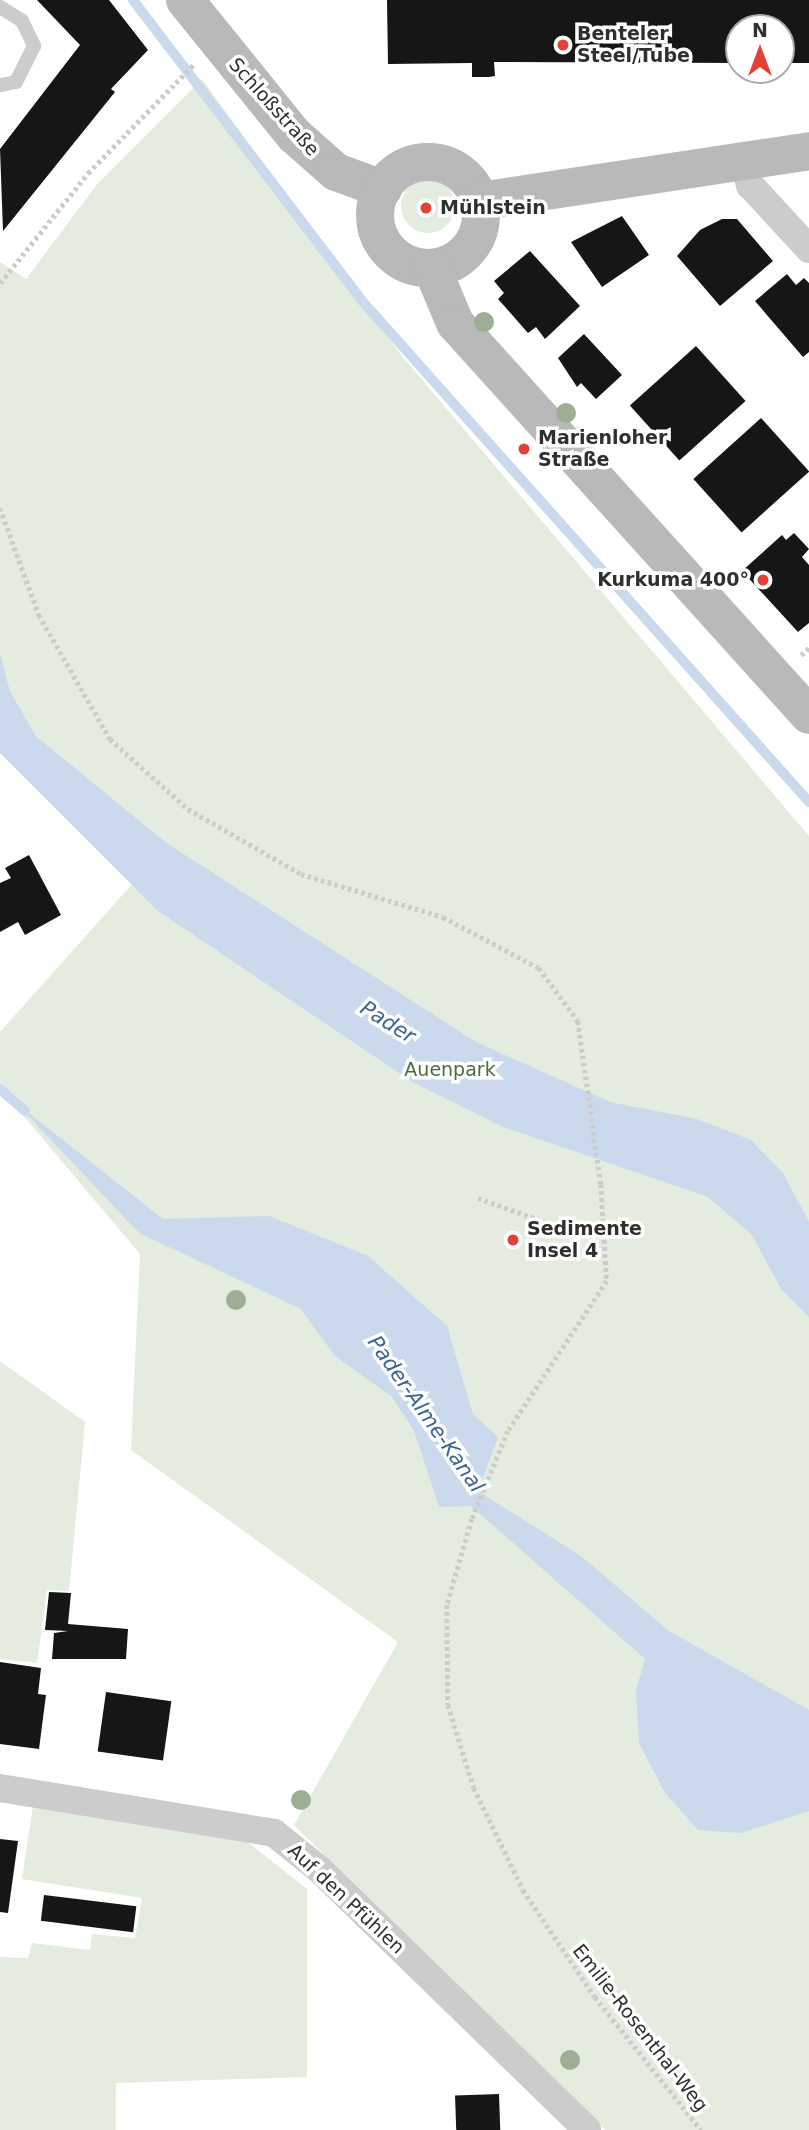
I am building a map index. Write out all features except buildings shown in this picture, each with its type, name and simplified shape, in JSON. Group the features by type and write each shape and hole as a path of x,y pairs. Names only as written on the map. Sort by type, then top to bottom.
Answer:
{"street":[{"name":"Schloßstraße","path":"184,0 294,135 336,172 383,188"},
{"path":"480,201 809,151"},
{"path":"745,162 750,186 809,249"},
{"path":"444,164 472,185 480,201 472,246 432,268 400,260 379,236 377,204 383,188 409,166 444,164"},
{"path":"432,268 455,323 809,715"},
{"name":"Auf den Pfühlen","path":"0,1788 274,1833 319,1869 587,2130"}],"lane":[{"path":"0,7 22,21 34,46 29,67 16,82 1,88"}],"path":[{"path":"0,283 172,81 199,60"},
{"name":"Emilie-Rosenthal-Weg","path":"0,508 39,615 110,739 188,809 301,874 443,917 539,968 578,1021 582,1076 601,1184 609,1264 601,1297 537,1382 472,1519 447,1605 443,1655 447,1705 474,1788 523,1890 580,1977 701,2130"},
{"path":"478,1198 584,1236 606,1235"}],"green space":[{"name":"Auenpark","path":"202,79 401,355 809,836 809,2130 605,2130 294,1825 398,1642 131,1450 140,1254 0,1088 0,1032 168,844 36,736 10,691 0,652 0,262 26,279 98,183"},
{"path":"433,179 443,183 451,191 455,206 451,221 443,229 423,233 413,229 405,221 401,201 405,191 413,183"},
{"path":"0,1361 85,1422 69,1591 47,1590 37,1663 0,1659"},
{"path":"33,1806 245,1840 307,1889 307,2077 116,2083 116,2130 0,2130 0,1957 28,1958 32,1943 90,1950 92,1934 135,1938 142,1898 22,1879"}],"water":[{"name":"Pader","path":"0,652 10,691 36,736 168,844 476,1042 610,1102 697,1119 751,1140 783,1173 809,1222 809,1317 781,1289 752,1235 708,1197 501,1126 414,1083 158,911 0,753"},
{"path":"16,1103 163,1219 269,1216 368,1256 447,1326 473,1414 498,1437 478,1491 581,1556 669,1631 809,1710 809,1811 741,1833 698,1830 665,1793 639,1743 636,1690 645,1659 471,1506 439,1507 414,1431 392,1397 335,1356 301,1309 139,1233"}],"waterway":[{"path":"133,0 364,303 809,802"},
{"name":"Pader-Alme-Kanal","path":"0,1089 25,1111"}],"place":[{"name":"Benteler Steel/Tube","path":"563,45"},
{"name":"Mühlstein","path":"426,208"},
{"name":"Marienloher Straße","path":"524,449"},
{"name":"Kurkuma 400°","path":"763,580"},
{"name":"Sedimente Insel 4","path":"513,1240"}]}
